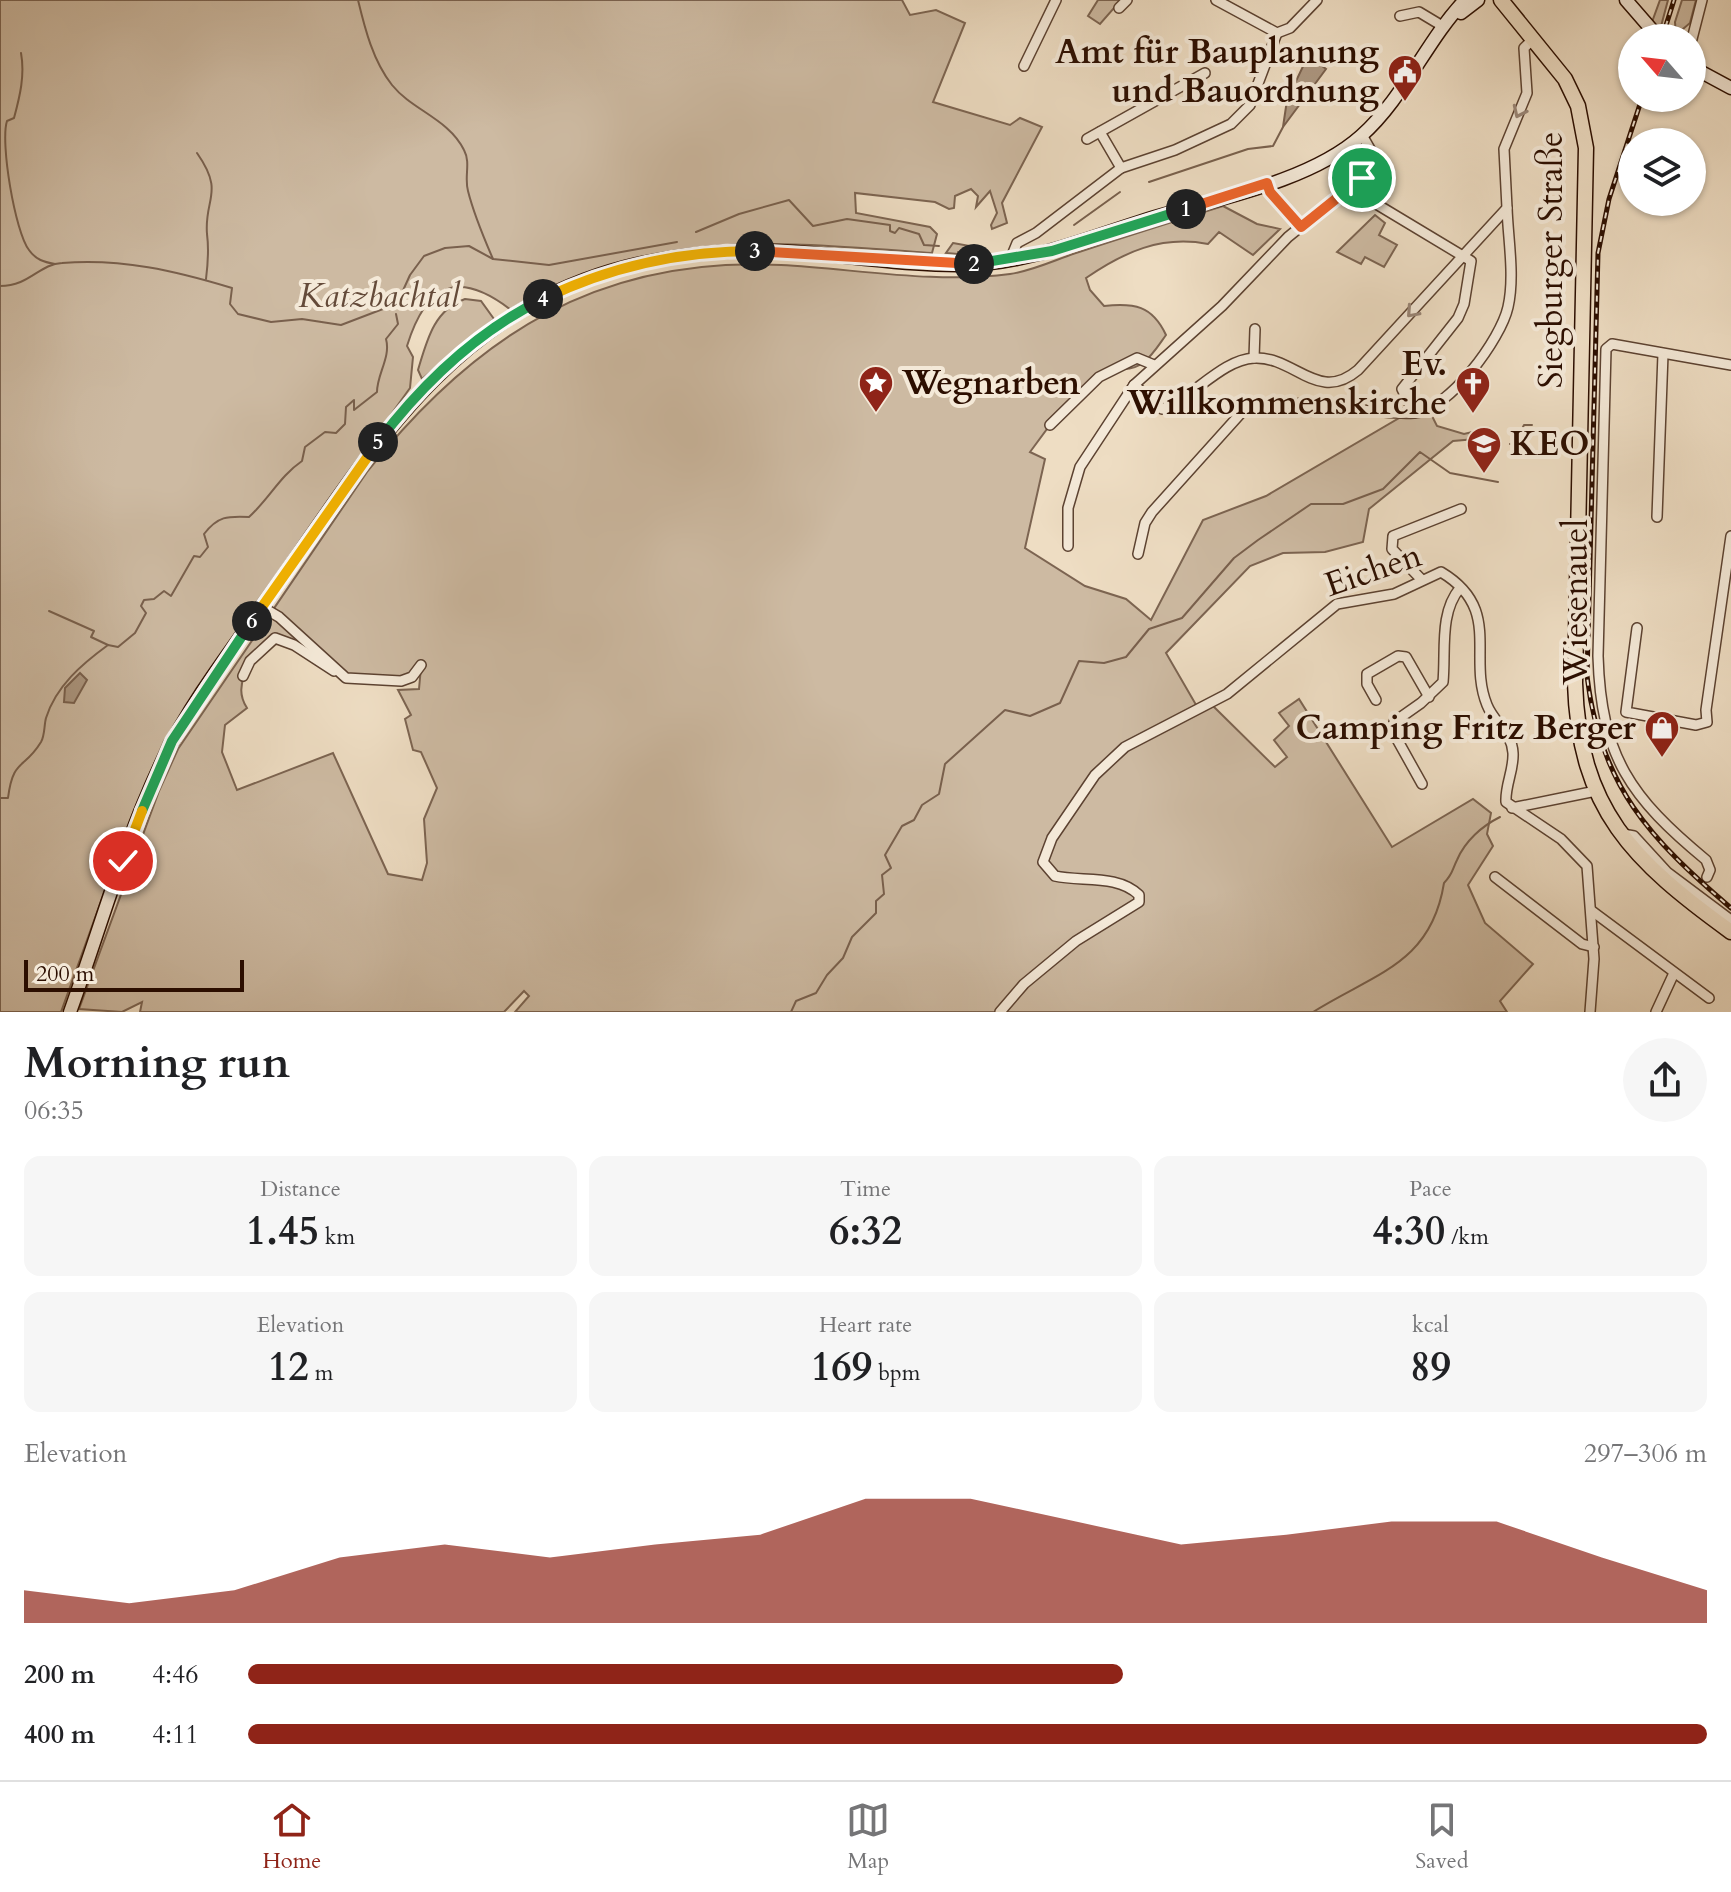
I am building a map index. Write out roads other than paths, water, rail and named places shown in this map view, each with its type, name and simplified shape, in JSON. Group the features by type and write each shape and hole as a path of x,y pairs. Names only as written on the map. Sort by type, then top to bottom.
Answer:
{"main road":[{"path":"70,1012 161,764 189,713 363,461 419,392 470,344 533,304 573,284 623,268 709,252 778,251 932,264 1010,260 1052,251 1267,183 1327,159 1362,135 1465,0"},
{"path":"1446,24 1478,0"},
{"name":"Siegburger Straße","path":"1488,0 1533,39 1565,79 1578,106 1586,148 1575,683 1580,744 1596,791 1620,834 1663,881 1731,932"},
{"name":"Siegburger Straße","path":"1501,0 1521,28"},
{"path":"1626,0 1647,24"},
{"path":"1706,75 1731,88"}],"street":[{"path":"1024,66 1056,0"},
{"path":"1119,8 1127,0"},
{"path":"1216,0 1277,33"},
{"path":"1696,24 1702,0"},
{"path":"1010,260 1017,243 1121,168 1175,150 1231,124 1242,115 1250,105 1277,33 1290,28 1314,2"},
{"path":"1400,16 1419,12 1446,24"},
{"path":"1138,554 1145,523 1152,512 1242,412 1257,408 1323,404 1414,413 1429,409 1449,396 1482,355 1506,316 1510,294 1504,149 1527,93 1524,48 1533,39"},
{"path":"1087,139 1205,73"},
{"path":"1100,132 1121,168"},
{"path":"1068,546 1067,518 1074,483 1088,453 1134,385 1222,306 1301,227 1371,167 1373,149 1362,135"},
{"path":"1267,183 1270,192 1301,227"},
{"path":"1368,199 1471,261 1467,293 1458,318 1402,389 1414,413"},
{"path":"1134,385 1162,409 1234,365 1254,358 1323,383 1346,380 1507,208"},
{"path":"1254,358 1255,329"},
{"name":"Wiesenauel","path":"1707,877 1710,870 1706,860 1658,819 1623,774 1610,742 1599,676 1606,349 1612,344 1731,365"},
{"path":"1657,517 1663,354"},
{"path":"1050,425 1099,377 1137,358 1154,365"},
{"path":"1323,383 1323,404"},
{"path":"1421,579 1392,549 1393,536 1461,509"},
{"path":"1637,628 1626,712 1696,725 1707,722 1706,710 1731,536"},
{"name":"Eichen","path":"1000,1012 1024,984 1076,941 1139,902 1136,892 1119,884 1051,875 1045,868 1045,853 1104,766 1125,747 1227,694 1337,604 1394,594 1441,572 1460,588 1474,605 1480,622 1486,702 1508,735 1513,750 1506,796 1515,811"},
{"path":"1422,784 1393,732 1398,717 1429,697 1443,682 1445,627 1454,595 1460,588"},
{"path":"262,607 323,655 340,675"},
{"path":"243,676 250,661 275,638 294,645 340,675 358,681 401,681 412,677 421,665"},
{"path":"1376,700 1367,684 1367,674 1398,656 1406,657 1413,666 1429,697"},
{"path":"1515,811 1596,791"},
{"path":"1515,811 1561,839 1585,860 1594,947 1590,1012"},
{"path":"1620,834 1634,836 1655,861 1731,920"},
{"path":"1495,877 1582,944 1594,947"},
{"path":"1592,911 1709,998"},
{"path":"1656,1012 1674,973"}],"waterway":[{"path":"358,0 370,44 385,76 400,94 449,130 464,150 468,191 493,259"},
{"path":"21,53 20,94 14,118 7,121 5,132 10,187 29,250 40,260 55,264"},
{"path":"1149,182 1248,149 1273,146 1283,127"},
{"path":"197,153 212,187 207,222 206,279"},
{"path":"1074,225 1120,192"},
{"path":"696,232 739,214 789,200 813,226 847,219 890,225 890,231 895,233 899,228 919,234 924,245 939,246"},
{"path":"396,306 410,275 424,256 445,248 469,246 493,259 549,265 677,242"},
{"path":"958,252 963,253"},
{"path":"0,286 19,283 54,264 106,262 169,271 232,288 230,304 238,314 271,322 302,319 341,325 396,304"},
{"path":"0,798 8,798 16,770 41,742 46,718 56,696 89,660 108,645 118,647 135,633 146,613 141,606 144,600 154,599 164,591 171,596 194,556 200,557 208,547 204,534 209,528 224,518 249,517 302,461 305,447 325,432 336,433 345,424 346,407 354,400 354,410 377,392 387,352 386,339 398,324 396,314"},
{"path":"1510,444 1515,443 1524,425 1532,425"},
{"path":"791,1012 796,1001 816,993 843,958 852,937 876,913 876,901 884,894 882,875 891,868 885,855 902,826 914,820 922,805 939,794 945,764 1005,710 1030,716 1060,703 1079,661 1104,663 1126,657 1149,629 1182,618 1234,558 1258,540 1311,504 1343,504 1383,489 1420,452 1450,473 1498,482"},
{"path":"49,611 94,631 91,637 108,645"},
{"path":"1313,1012 1378,975 1413,949 1427,932 1444,883 1460,853 1469,840 1500,817"}],"railway":[{"path":"1666,24 1674,0"},
{"path":"1637,112 1609,199 1598,253 1587,676 1594,715 1617,780 1653,833 1731,908"}],"place":[{"name":"Amt für Bauplanung und Bauordnung","path":"1405,103"},
{"name":"Wegnarben","path":"876,414"},
{"name":"Ev. Willkommenskirche","path":"1473,415"},
{"name":"KEO","path":"1484,475"},
{"name":"Camping Fritz Berger","path":"1662,759"}],"park label":[{"name":"Katzbachtal","path":"379,296"}]}
